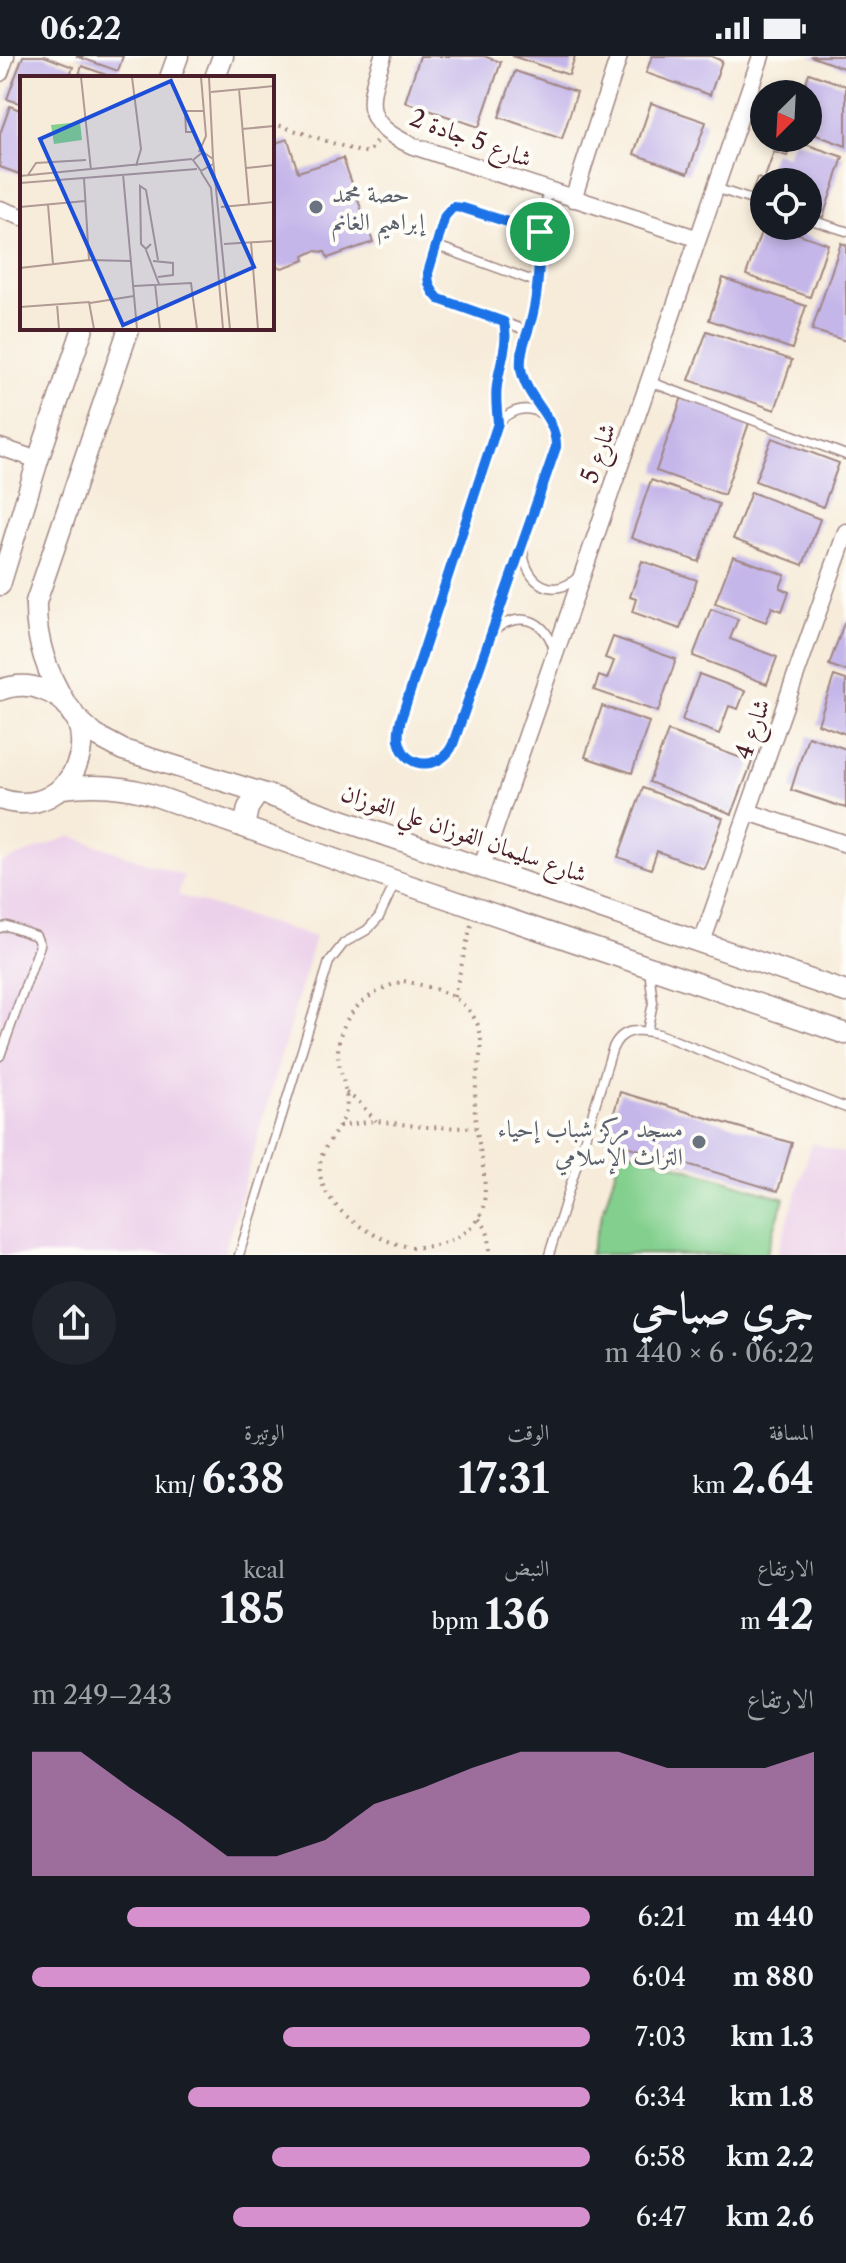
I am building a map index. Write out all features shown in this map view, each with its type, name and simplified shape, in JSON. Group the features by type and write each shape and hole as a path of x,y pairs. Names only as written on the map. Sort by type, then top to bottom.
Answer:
{"street":[{"path":"0,73 6,56"},
{"path":"171,76 178,56"},
{"path":"216,76 223,56"},
{"name":"شارع 5 جادة 2","path":"383,56 370,98 371,108 384,129 413,146 696,238"},
{"path":"573,199 619,56"},
{"name":"شارع 5","path":"482,866 761,56"},
{"path":"0,209 20,216"},
{"path":"0,585 82,330"},
{"path":"0,814 52,796 77,768 80,732 41,650 36,602 128,330"},
{"path":"0,447 38,460"},
{"name":"شارع 4","path":"702,942 846,532"},
{"path":"0,690 16,686 39,688 59,698 69,710"},
{"name":"شارع سليمان الفوزان علي الفوزان","path":"69,710 95,735 114,746 482,866 846,992"},
{"path":"62,788 103,785 135,790 846,1034"},
{"path":"244,827 248,808 259,792"},
{"path":"0,799 19,804 30,803"},
{"path":"748,812 846,844"}],"lane":[{"path":"715,188 750,199"},
{"path":"504,322 506,348 496,386 498,423 401,719 398,741 402,751 410,759 421,763 442,759 450,751 556,447 557,436 553,426 530,393 521,372 521,353 539,283 542,210 549,191"},
{"path":"528,331 447,303 433,292 428,273 445,216 453,207 540,232"},
{"path":"822,223 846,231"},
{"path":"437,246 539,283"},
{"path":"648,381 846,455"},
{"path":"498,423 516,410 537,411 546,417"},
{"path":"523,546 527,572 547,587 561,588 582,573"},
{"path":"494,630 507,620 524,619 539,624 550,636 555,653"},
{"path":"239,1255 329,962 344,943 367,930 379,917 396,881"},
{"path":"0,928 7,926 36,936 40,945 0,1056"},
{"path":"647,1031 653,1003 649,967"},
{"path":"549,1255 615,1043 632,1030 647,1031 846,1108"}],"path":[{"path":"274,124 360,152 369,152 384,129"},
{"path":"454,997 475,908"},
{"path":"404,981 454,997 472,1014 482,1046 475,1104 484,1192 479,1219 463,1234 449,1241 418,1247 393,1243 362,1228 330,1198 320,1176 321,1160 346,1112 345,1092 339,1065 340,1036 344,1023 373,993 404,981"},
{"path":"345,1092 376,1121"},
{"path":"339,1126 376,1121 424,1127 476,1128"},
{"path":"479,1219 486,1226 490,1239 490,1255"}],"shaded area":[{"path":"71,836 184,876 178,895 315,937 224,1255 0,1255 0,863"},
{"path":"812,1143 846,1154 846,1255 777,1255"}],"green space":[{"path":"622,1149 784,1198 766,1255 590,1254"}],"building":[{"path":"23,56 44,56 73,67 70,76 20,76 20,103 7,99"},
{"path":"76,56 123,56 118,71"},
{"path":"420,56 484,56 501,62 479,127 405,102"},
{"path":"512,56 575,56 569,75"},
{"path":"652,56 711,56 722,61 710,95 646,73"},
{"path":"810,56 846,56 846,69"},
{"path":"82,66 110,76 79,76"},
{"path":"515,71 577,92 562,139 499,117"},
{"path":"809,73 846,86 846,146 822,137 822,80 807,80"},
{"path":"651,103 706,122 688,173 634,154"},
{"path":"10,106 20,110 20,174 0,167 0,134"},
{"name":"حصة محمد إبراهيم الغانم","path":"288,139 298,172 343,158 373,242 328,258 325,252 314,251 304,256 305,260 282,268 274,264 274,143"},
{"path":"822,150 843,157 823,217 822,168 768,168 774,152 787,156 788,152"},
{"path":"758,240 816,240 828,244 810,297 746,275"},
{"path":"841,243 846,245 846,341 812,330"},
{"path":"723,278 806,306 792,349 709,320"},
{"path":"707,331 792,360 775,410 689,380"},
{"path":"682,397 750,420 724,495 656,471"},
{"path":"772,438 839,463 823,507 755,481"},
{"path":"651,480 719,504 699,562 631,538"},
{"path":"751,492 820,519 803,565 733,539"},
{"path":"733,556 785,575 780,588 789,592 782,611 772,607 766,622 715,603"},
{"path":"642,561 697,580 680,629 632,612 636,599 630,597"},
{"path":"711,609 738,619 730,639 777,657 767,684 693,656"},
{"path":"846,618 846,671 829,665"},
{"path":"613,637 676,659 658,712 594,690 599,676 607,679 614,661 605,658"},
{"path":"699,674 745,691 738,709 729,706 719,734 682,720"},
{"path":"834,676 846,680 846,734 818,724"},
{"path":"602,706 649,722 632,773 585,757"},
{"path":"668,731 752,762 732,814 649,782"},
{"path":"808,736 846,749 846,808 791,790"},
{"path":"643,788 723,818 704,869 657,851 651,869 618,857"},
{"name":"مسجد مركز شباب إحياء التراث الإسلامي","path":"620,1092 792,1143 778,1191 606,1140"}],"place":[{"name":"حصة محمد إبراهيم الغانم","path":"316,207"},
{"name":"مسجد مركز شباب إحياء التراث الإسلامي","path":"699,1142"}],"route":[{"path":"453,207 540,232 539,283 533,315 523,343 521,372 530,393 553,426 557,436 556,447 453,744 442,759 421,763 410,759 402,751 398,730 498,423 496,386 507,335 504,322 439,299 428,282 428,273 445,216 453,207"}]}
